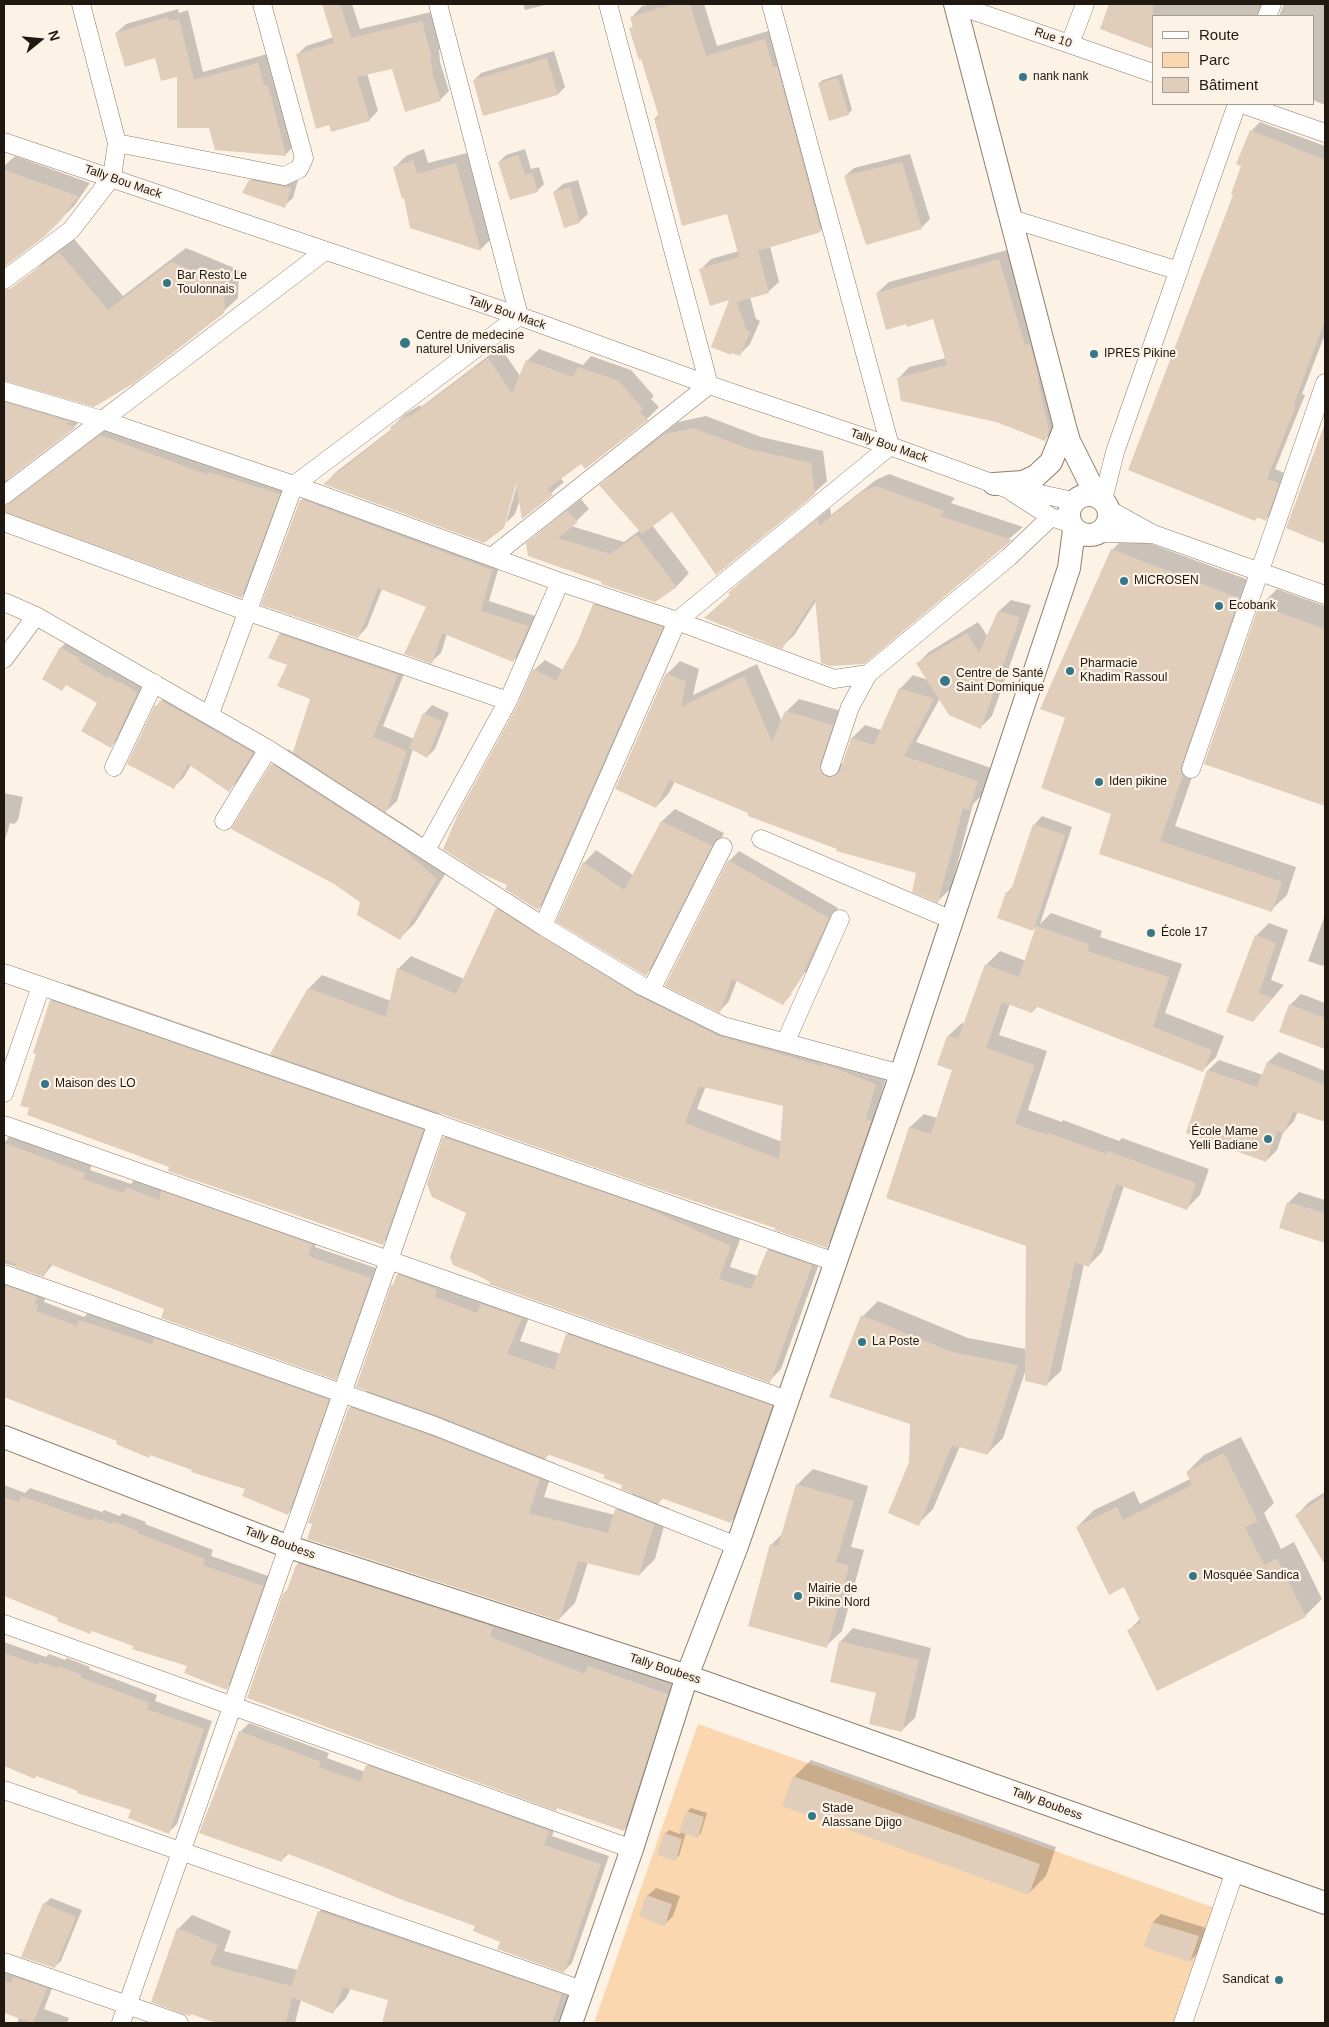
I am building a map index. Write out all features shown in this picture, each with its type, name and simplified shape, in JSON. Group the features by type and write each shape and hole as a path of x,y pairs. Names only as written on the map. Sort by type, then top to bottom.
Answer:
{"street":[{"path":"4,280 71,230 112,177 117,143 81,4"},
{"path":"117,143 284,176 299,169 304,158 262,4"},
{"path":"210,714 294,485 519,316 438,4"},
{"path":"493,556 709,385 608,4"},
{"path":"543,926 677,621 890,446 771,4"},
{"path":"830,767 850,707 868,674 1009,557 1078,527 1108,522 1091,501 1067,434 954,4"},
{"name":"Rue 10","path":"954,4 1152,73"},
{"path":"1070,44 1085,4"},
{"path":"571,2023 632,1849 687,1676 737,1546 900,1074 1069,568 1078,527 1069,508 1091,501 1115,452 1238,105"},
{"path":"1245,105 1325,132"},
{"name":"Tally Bou Mack","path":"4,142 519,316 709,385 890,446 1001,486 1078,527 1152,534"},
{"path":"1009,218 1179,271"},
{"path":"4,495 325,251"},
{"path":"1191,770 1325,383"},
{"path":"4,391 102,420 294,485 560,582 677,621 834,679 868,674"},
{"path":"1001,486 1023,482 1036,476 1051,462 1067,434"},
{"name":"Tally Bou Mack","path":"1001,486 1091,501 1152,534 1325,594"},
{"path":"4,522 248,612 508,701"},
{"path":"426,850 508,701 560,582"},
{"path":"4,602 36,616 210,714 268,749 543,926 651,990 723,1026 900,1074"},
{"path":"4,659 36,616"},
{"path":"114,767 154,683"},
{"path":"224,821 268,749"},
{"path":"761,839 952,920"},
{"path":"651,990 723,847"},
{"path":"785,1043 840,919"},
{"path":"4,973 835,1262"},
{"path":"4,1093 41,986"},
{"path":"121,2023 437,1123"},
{"path":"4,1125 787,1400"},
{"path":"4,1274 435,1426 737,1546"},
{"name":"Tally Boubess","path":"4,1437 289,1547 687,1676 1325,1903"},
{"path":"4,1624 632,1849"},
{"path":"4,1790 582,1990"},
{"path":"1183,2023 1234,1871"},
{"path":"4,1962 179,2023"}],"green space":[{"name":"Stade Alassane Djigo","path":"698,1724 1218,1909 1178,2023 594,2023"}],"building":[{"path":"322,4 340,4 351,38 422,21 432,59 430,59 432,72 441,101 405,112 392,69 357,77 370,121 331,132 329,125 316,129 296,54 334,43"},
{"path":"674,4 690,4 706,56 765,39 773,67 777,66 821,232 758,251 769,293 737,302 746,330 750,332 740,356 732,353 731,355 711,347 729,300 710,306 699,269 739,257 727,214 682,226 654,118 659,117 629,28 633,27 630,17"},
{"path":"1109,4 1153,4 1152,49 1100,29"},
{"path":"168,17 169,21 179,19 194,80 258,63 264,86 268,85 286,156 215,150 209,128 177,128 177,77 161,81 155,58 125,67 115,33"},
{"path":"547,58 558,95 483,116 473,80"},
{"path":"838,78 849,115 829,121 818,83"},
{"path":"1250,130 1325,160 1325,320 1294,404 1296,405 1267,479 1279,483 1266,521 1257,517 1255,521 1128,470 1233,195 1231,194 1241,166 1236,164"},
{"path":"518,155 525,175 532,173 538,192 510,200 498,162"},
{"path":"413,160 417,174 456,163 481,251 410,228 404,198 402,199 393,167"},
{"path":"902,162 922,229 866,245 844,176"},
{"path":"4,170 78,196 61,220 45,236 4,267"},
{"path":"249,180 291,188 285,208 242,193"},
{"path":"570,187 580,223 564,228 553,192"},
{"path":"59,252 108,310 171,262 225,284 224,313 134,383 94,407 4,381 4,290 10,289"},
{"path":"999,259 1025,345 1030,343 1049,431 1045,441 996,422 901,401 897,378 947,365 933,319 907,327 906,324 886,330 876,293"},
{"path":"488,358 512,393 526,360 573,377 578,367 619,381 643,409 640,411 648,420 585,469 581,464 547,489 553,495 522,519 516,484 504,528 484,543 323,484 392,430 390,427 407,416 408,418"},
{"path":"4,402 70,422 66,424 76,427 4,482"},
{"path":"1325,427 1325,544 1286,528"},
{"path":"693,428 749,449 811,463 815,494 716,575 672,512 642,534 599,485 665,434"},
{"path":"100,435 208,475 209,472 280,494 241,598 4,512 4,505 10,503"},
{"path":"876,486 944,511 940,516 1012,540 864,664 830,666 821,663 815,598 782,649 704,618 730,595 728,593 818,519 819,526 862,492"},
{"path":"300,500 492,570 481,611 529,626 513,662 442,633 432,664 404,654 426,607 378,588 358,638 261,605"},
{"path":"567,511 578,522 558,538 610,554 637,535 677,587 655,602 528,556 526,543"},
{"path":"1111,549 1239,598 1181,766 1183,776 1160,841 1282,882 1272,912 1099,854 1111,814 1041,788 1065,718 1040,709"},
{"path":"593,604 663,627 538,910 505,889 507,885 478,872 443,849 458,814 517,706 533,669 556,681 577,643"},
{"path":"1259,605 1325,629 1325,806 1204,764"},
{"path":"998,611 1020,617 981,729 949,715 916,663 967,633 979,653"},
{"path":"279,634 398,675 373,737 407,751 386,813 293,752 310,699 277,686 287,665 268,658"},
{"path":"60,647 107,678 109,676 118,683 120,681 137,693 111,748 81,731 97,703 66,685 62,691 42,679"},
{"path":"666,673 686,682 681,707 744,676 772,742 785,711 833,725 820,764 822,774 827,777 837,775 840,771 851,738 874,745 899,688 934,699 904,756 978,781 969,810 963,808 938,903 912,892 916,873 836,851 837,849 748,816 748,813 669,780 656,808 615,789"},
{"path":"160,700 253,753 229,792 188,764 174,789 127,764 155,705 157,706"},
{"path":"423,713 442,721 427,758 409,748"},
{"path":"271,764 403,849 437,879 400,940 357,915 360,902 334,884 231,829"},
{"path":"661,821 712,846 646,976 556,922 583,862 624,890"},
{"path":"1033,824 1065,835 1033,931 997,918 1006,892 1010,893"},
{"path":"728,860 829,918 802,977 783,1005 732,979 720,1013 665,986"},
{"path":"496,908 636,995 718,1036 822,1066 823,1064 876,1084 866,1119 871,1121 827,1248 775,1230 775,1228 270,1054 308,988 386,1017 397,968 456,994","holes":["699,1086 783,1106 779,1159 685,1123"]},
{"path":"1036,926 1089,944 1087,951 1169,977 1153,1027 1212,1050 1203,1072 1035,1006 1032,1013 1002,1002 986,1048 1035,1065 1015,1124 1048,1135 1049,1133 1106,1154 1107,1151 1196,1183 1187,1210 1116,1184 1089,1267 1075,1262 1047,1386 1025,1381 1026,1246 886,1198 909,1127 931,1134 952,1070 937,1065 947,1036 958,1039 985,964 1019,977"},
{"path":"1255,935 1276,943 1259,993 1272,998 1253,1022 1226,1012"},
{"path":"50,1000 423,1130 383,1245 168,1171 169,1167 27,1115 29,1108 20,1106 36,1054 33,1053"},
{"path":"1289,1004 1325,1018 1325,1049 1279,1032"},
{"path":"1267,1062 1325,1085 1325,1122 1293,1111 1284,1133 1277,1131 1266,1162 1186,1133 1207,1070 1257,1087"},
{"path":"443,1137 640,1205 731,1246 719,1279 751,1289 767,1250 812,1265 770,1383 489,1284 490,1282 475,1274 453,1265 450,1257 466,1213 432,1197 427,1184"},
{"path":"4,1143 85,1173 83,1179 124,1193 126,1187 159,1200 161,1191 312,1244 308,1256 371,1278 336,1380 161,1318 164,1309 49,1264 44,1277 15,1267 16,1264 4,1259"},
{"path":"1287,1202 1325,1213 1325,1243 1279,1228"},
{"path":"397,1274 437,1290 435,1297 477,1313 481,1304 522,1318 507,1354 554,1370 566,1334 772,1406 731,1523 661,1498 659,1504 621,1489 622,1485 603,1478 605,1475 547,1454 546,1459 439,1416 356,1387 391,1285 393,1285"},
{"path":"7,1286 37,1297 34,1304 38,1305 36,1311 77,1326 79,1320 152,1344 154,1338 329,1400 288,1515 242,1496 245,1489 191,1472 192,1470 150,1455 149,1458 116,1444 117,1441 4,1397 4,1296"},
{"path":"861,1315 952,1352 1018,1365 988,1455 952,1445 919,1526 888,1513 909,1462 910,1424 829,1397"},
{"path":"349,1407 431,1436 540,1479 529,1513 608,1533 615,1509 654,1524 639,1576 578,1561 559,1621 307,1539 312,1524 308,1523"},
{"name":"Mosquée Sandica","path":"1224,1453 1258,1521 1245,1527 1264,1565 1277,1559 1306,1617 1157,1691 1127,1630 1141,1623 1124,1587 1109,1595 1076,1527 1117,1507 1123,1520 1192,1485 1186,1472"},
{"name":"Mairie de Pikine Nord","path":"796,1484 854,1501 836,1562 849,1566 827,1648 748,1626 770,1544 778,1546"},
{"path":"21,1496 93,1521 94,1518 112,1524 113,1521 138,1531 137,1533 205,1559 203,1565 263,1586 227,1690 184,1673 187,1666 132,1649 133,1646 92,1631 90,1634 57,1621 58,1618 4,1596 4,1497 19,1502"},
{"path":"1325,1496 1325,1565 1295,1515"},
{"path":"300,1564 493,1627 490,1637 585,1674 588,1666 668,1694 624,1831 557,1808 556,1811 247,1698 283,1593 286,1593 296,1565 299,1566"},
{"path":"839,1641 919,1660 902,1732 869,1724 876,1693 830,1682"},
{"path":"4,1653 38,1665 39,1662 57,1668 58,1666 82,1675 81,1678 150,1703 147,1709 204,1729 169,1834 128,1818 131,1810 77,1793 78,1791 36,1776 35,1779 4,1766"},
{"path":"239,1731 321,1762 319,1767 360,1782 366,1765 549,1831 544,1845 601,1864 564,1973 497,1949 500,1942 473,1931 475,1926 400,1899 323,1867 285,1853 282,1862 199,1833"},
{"path":"793,1776 1040,1864 1029,1895 782,1806"},
{"path":"686,1811 704,1817 698,1838 679,1832"},
{"path":"664,1833 682,1839 676,1861 657,1855"},
{"path":"646,1895 672,1904 665,1926 639,1917"},
{"path":"43,1903 76,1917 55,1968 21,1957"},
{"path":"318,1911 562,1994 552,2023 382,2023 388,2000 343,1987 333,2014 292,1997 286,2023 216,2023 191,2014 190,2016 186,2015 151,2002 177,1928 218,1945 210,1965 291,1986"},
{"path":"1152,1922 1199,1936 1190,1962 1144,1947"},
{"path":"13,1977 47,1988 33,2023 4,2013 4,1981 11,1983"}],"place":[{"name":"nank nank","path":"1023,77"},
{"name":"Bar Resto Le Toulonnais","path":"167,283"},
{"name":"Centre de medecine naturel Universalis","path":"405,343"},
{"name":"IPRES Pikine","path":"1094,354"},
{"name":"MICROSEN","path":"1124,581"},
{"name":"Ecobank","path":"1219,606"},
{"name":"Pharmacie Khadim Rassoul","path":"1070,671"},
{"name":"Centre de Santé Saint Dominique","path":"945,681"},
{"name":"Iden pikine","path":"1099,782"},
{"name":"École 17","path":"1151,933"},
{"name":"Maison des LO","path":"45,1084"},
{"name":"École Mame Yelli Badiane","path":"1268,1139"},
{"name":"La Poste","path":"862,1342"},
{"name":"Mosquée Sandica","path":"1193,1576"},
{"name":"Mairie de Pikine Nord","path":"798,1596"},
{"name":"Stade Alassane Djigo","path":"812,1816"},
{"name":"Sandicat","path":"1279,1980"}]}
